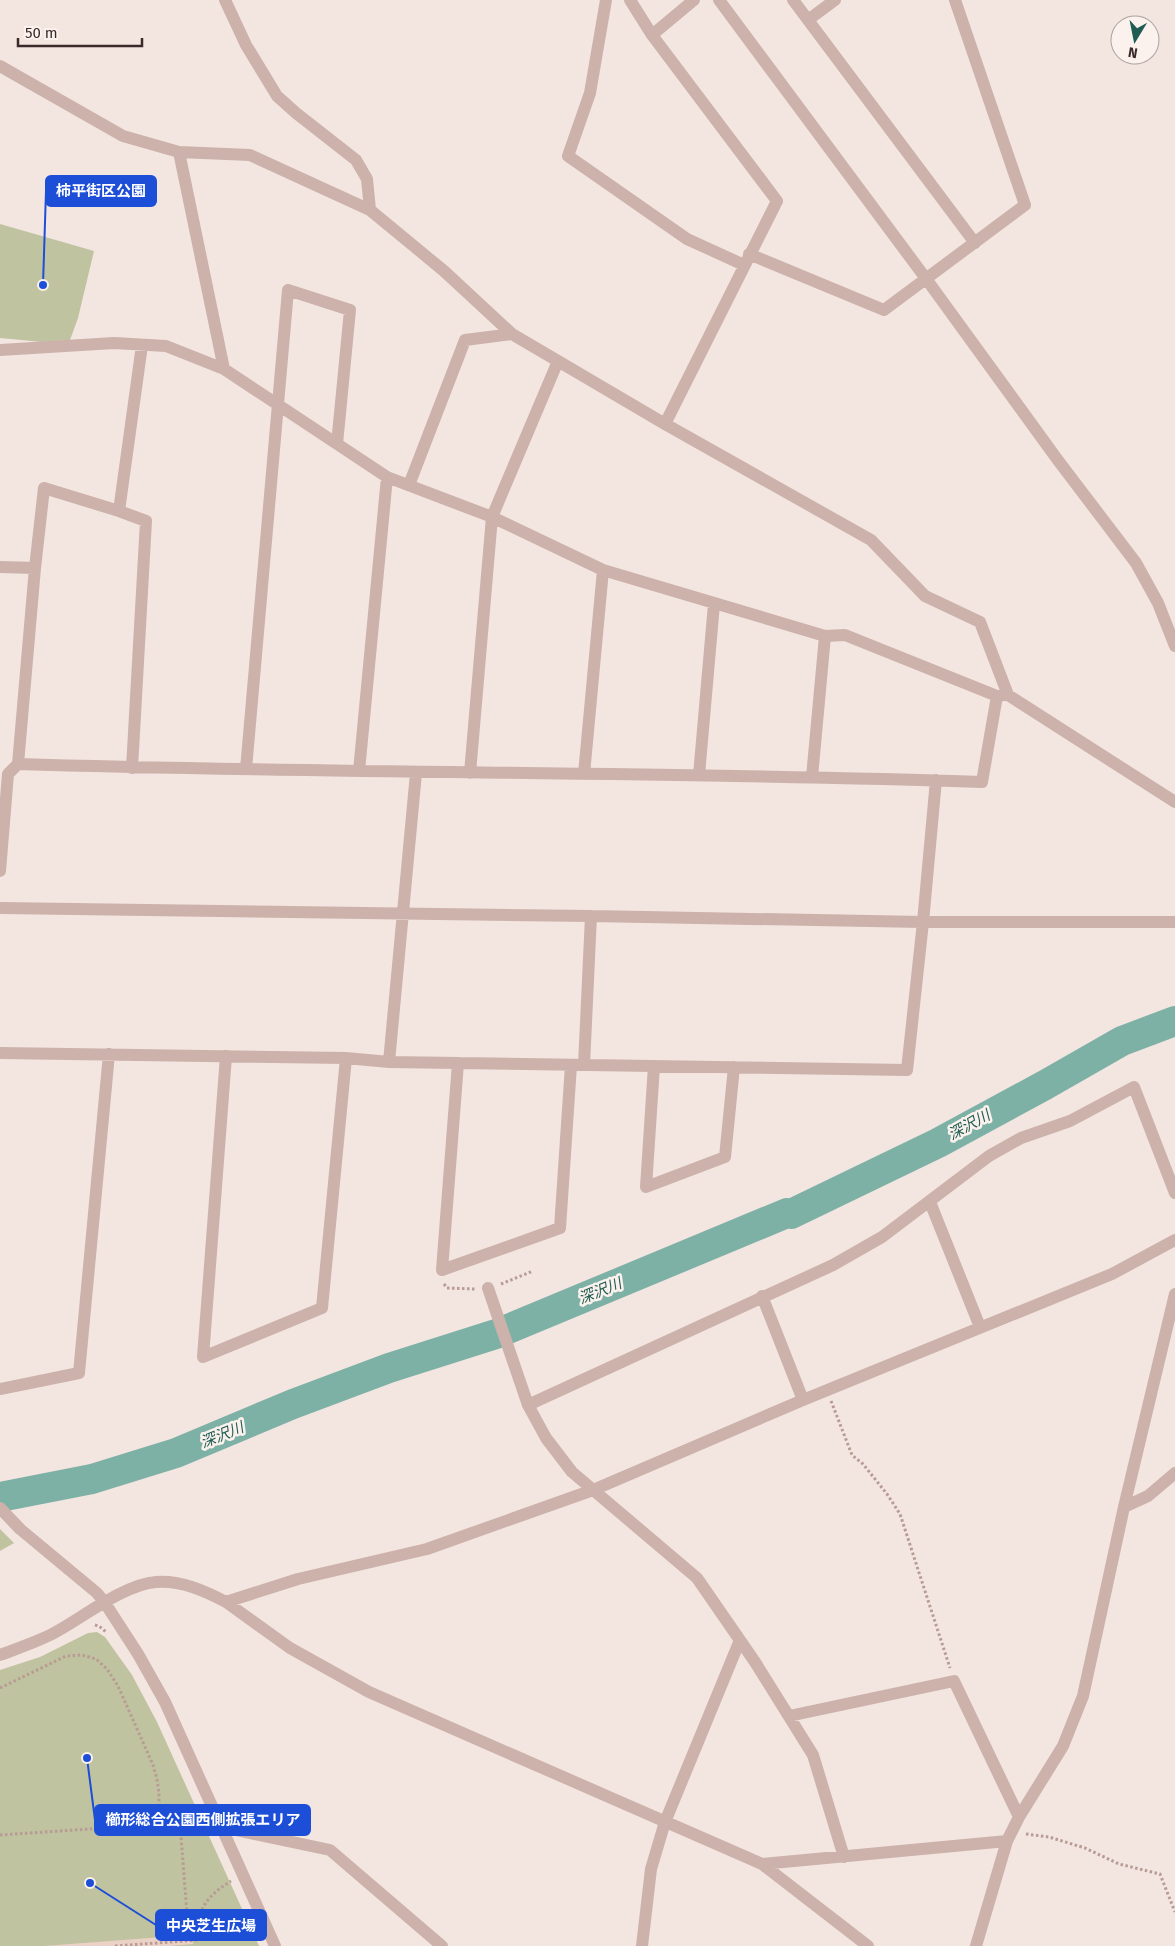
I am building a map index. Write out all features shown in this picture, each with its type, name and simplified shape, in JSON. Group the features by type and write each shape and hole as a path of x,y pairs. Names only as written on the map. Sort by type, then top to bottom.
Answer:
{"street":[{"path":"225,0 246,46 277,96 356,160 367,179 370,210"},
{"path":"606,0 590,93 568,156 687,239 747,259 884,310 927,280 1025,205 955,0"},
{"path":"630,0 652,35 777,201 665,424"},
{"path":"652,35 694,0"},
{"path":"719,0 927,280 1057,460 1136,562 1158,602 1175,646"},
{"path":"793,0 976,242"},
{"path":"808,20 835,0"},
{"path":"0,66 122,136 179,152 250,155 370,210 444,271 512,334 665,424 871,540 925,596 980,622 1002,695 982,782 699,775 132,768 18,764"},
{"path":"179,152 224,369"},
{"path":"246,769 288,290 350,310 337,444"},
{"path":"409,485 465,340 512,334"},
{"path":"0,350 114,343 166,346 224,369 387,477 492,517 603,570 825,636 845,635 1002,695 1175,802"},
{"path":"118,511 142,345"},
{"path":"470,772 492,517 558,361"},
{"path":"359,771 387,477"},
{"path":"0,871 8,774 18,764 44,488 146,521 132,768"},
{"path":"0,567 35,568"},
{"path":"584,774 603,570"},
{"path":"699,775 714,604"},
{"path":"812,777 825,636"},
{"path":"389,1062 416,773"},
{"path":"0,1053 346,1058 389,1062 907,1070 936,780"},
{"path":"0,908 923,922 1175,922"},
{"path":"458,1063 442,1270 560,1228 591,916"},
{"path":"0,1390 79,1373 109,1054"},
{"path":"226,1056 203,1357 322,1308 346,1058"},
{"path":"654,1066 646,1187 725,1157 734,1068"},
{"path":"528,1405 833,1265 874,1242 930,1202 989,1156 1021,1138 1070,1121 1134,1087 1175,1193"},
{"path":"930,1202 980,1327"},
{"path":"226,1602 298,1579 428,1549 593,1490 827,1390 1112,1274 1175,1240"},
{"path":"488,1288 528,1405 546,1438 572,1472 697,1578 740,1640 813,1756 844,1857"},
{"path":"976,1946 1010,1836 1019,1817 1062,1746 1083,1696 1124,1507 1175,1294"},
{"path":"762,1296 803,1400"},
{"path":"1124,1507 1148,1496 1175,1473"},
{"path":"0,1508 30,1538 97,1593 106,1603 165,1702 275,1946"},
{"path":"0,1655 53,1633 138,1586 157,1582 180,1584 204,1590 226,1602 290,1648 369,1692 762,1864 868,1946"},
{"path":"642,1946 651,1868 665,1822 740,1640"},
{"path":"789,1716 954,1681 1019,1817"},
{"path":"222,1826 330,1850 442,1946"},
{"path":"762,1864 844,1857 1010,1836"}],"path":[{"path":"827,1390 852,1455 863,1464 900,1514 929,1598 954,1681"},
{"path":"93,1625 99,1626 108,1634"},
{"path":"0,1688 66,1656 82,1655 96,1659 107,1669 118,1686 152,1765 159,1793 159,1824"},
{"path":"0,1835 180,1822 189,1940"},
{"path":"1010,1836 1049,1837 1085,1848 1119,1864 1160,1874 1175,1912"},
{"path":"228,1872 235,1887"},
{"path":"115,1946 199,1940 197,1925 200,1912 214,1894 232,1881"}],"green space":[{"path":"0,224 94,251 78,318 70,340 42,342 0,338"},
{"path":"0,1529 14,1543 0,1551"},
{"path":"97,1632 105,1637 132,1675 157,1722 259,1946 0,1946 0,1670 40,1657 88,1633"}],"shaded area":[{"path":"183,1926 191,1926 193,1944 169,1946 44,1946 176,1936 182,1931"}],"waterway":[{"name":"深沢川","path":"0,1497 92,1479 176,1453 293,1404 389,1368 496,1334 787,1213 791,1214 938,1143 1122,1041 1175,1021"}],"place":[{"name":"柿平街区公園","path":"43,285"},
{"name":"櫛形総合公園西側拡張エリア","path":"87,1758"},
{"name":"中央芝生広場","path":"90,1883"}]}
